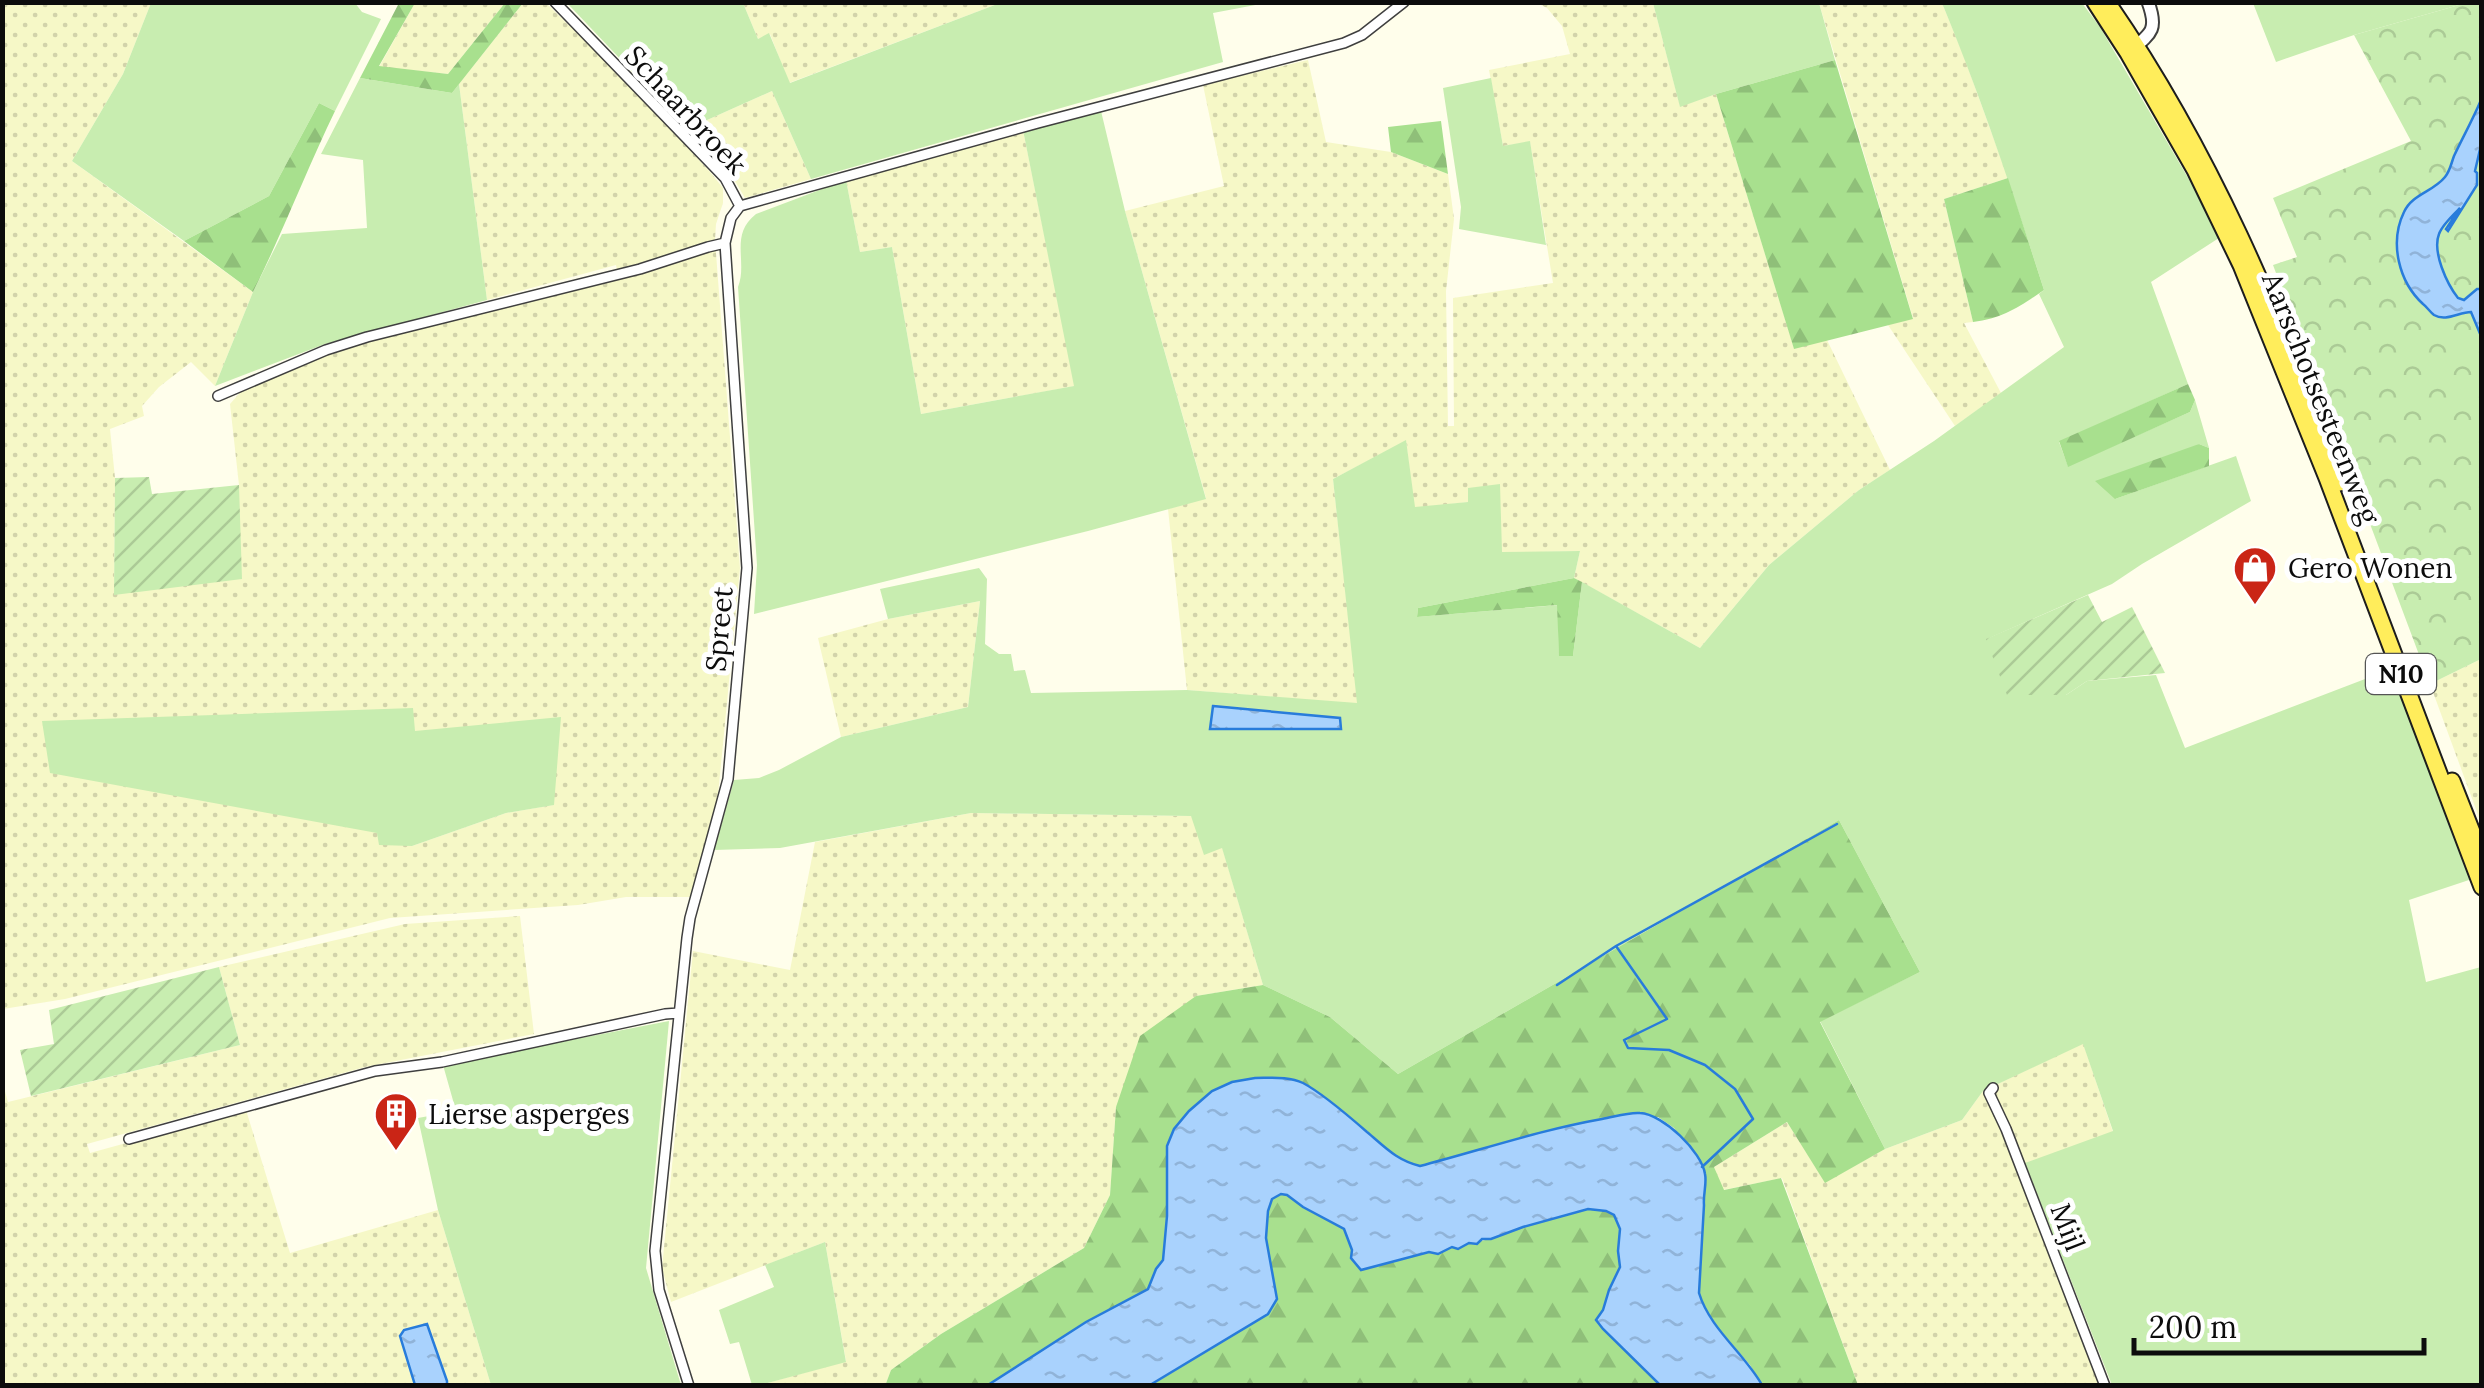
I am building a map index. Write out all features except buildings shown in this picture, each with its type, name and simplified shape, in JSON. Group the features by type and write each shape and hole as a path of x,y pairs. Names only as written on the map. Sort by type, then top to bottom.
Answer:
{"main road":[{"name":"Aarschotsesteenweg","path":"2095,2 2133,49"},
{"name":"Aarschotsesteenweg","path":"2108,2 2238,230 2276,314 2482,857"},
{"name":"Aarschotsesteenweg","path":"2178,128 2194,170 2242,265 2328,478 2482,888"}],"street":[{"name":"Schaarbroek","path":"555,2 725,178 740,206"},
{"path":"740,206 1344,43 1362,35 1404,2"},
{"path":"2133,49 2153,28 2148,2"},
{"name":"Spreet","path":"690,1386 659,1290 654,1251 690,918 728,779 747,568 725,243 731,218 740,206"},
{"path":"218,396 326,350 367,337 640,269 725,243"},
{"path":"129,1138 375,1071 442,1062 680,1014"},
{"name":"Mijl","path":"1994,1088 1989,1093 2104,1386"}],"green space":[{"path":"3,3 151,3 123,74 72,161 253,292 215,386 191,362 142,406 144,416 110,429 115,478 114,594 239,485 230,404 245,387 369,341 619,278 616,265 487,300 459,84 523,3 546,3 644,99 723,188 715,240 740,568 718,795 693,897 626,897 578,905 390,918 65,999 3,1009","holes":["412,708 414,731 553,805 506,813 412,846 378,833"]},
{"path":"151,3 355,3 362,12 381,19 335,111 319,103 269,196 184,241 72,161 123,74"},
{"path":"399,3 415,3 379,66 448,74 505,3 523,3 452,93 360,78"},
{"path":"415,3 505,3 448,74 379,67"},
{"path":"567,3 743,3 758,39 769,33 790,83 1000,3 1266,3 1213,13 1223,62 811,179 772,91 687,129"},
{"path":"743,3 1000,3 789,83 770,34 758,39"},
{"path":"1537,3 1653,3 1680,106 1716,94 1794,348 1827,340 1890,470 1859,490 1769,565 1700,648 1574,578 1580,551 1502,553 1469,502 1414,508 1406,441 1333,479 1358,704 1187,690 1168,509 1206,498 1125,211 1224,186 1203,85 1308,60 1326,142 1391,152 1448,174 1454,219 1446,291 1448,426 1454,426 1453,298 1553,283 1530,142 1503,146 1489,70 1570,54 1562,26 1547,8"},
{"path":"1653,3 1819,3 1835,60 1680,107"},
{"path":"1819,3 1942,3 2008,178 1944,199 1973,322 1964,323 2001,393 1955,426 1888,325 1913,318"},
{"path":"1942,3 2082,3 2100,27 2222,236 2151,282 2188,384 2059,442 2068,466 2190,412 2195,400 2209,448 2199,444 2115,499 2236,456 2251,501 2112,584 1987,639 2066,695 2087,681 2156,675 2185,748 2399,666 2478,877 2409,900 2426,982 2481,967 2481,1385 2112,1385 2025,1163 2113,1131 2083,1044 1983,1091 1962,1120 1885,1149 1820,1021 1920,972 1839,820 1398,1074 1330,1017 1263,985 1222,848 1204,855 1191,816 971,813 780,848 714,850 734,780 759,778 779,770 841,737 968,707 980,601 888,619 880,589 979,568 987,579 985,644 999,654 1011,654 1014,671 1025,670 1031,693 1187,690 1357,703 1333,479 1406,440 1415,507 1468,502 1468,488 1500,484 1502,552 1580,551 1574,578 1418,608 1417,617 1558,605 1559,655 1573,656 1582,582 1700,648 1769,565 1859,490 2064,347 2039,294 2044,290 2020,217"},
{"path":"2253,3 2466,3 2276,62"},
{"path":"2466,3 2481,3 2481,659 2430,684 2273,265 2297,257 2273,198 2411,141 2354,35"},
{"path":"1835,60 1913,319 1794,349 1716,94"},
{"path":"360,78 452,93 459,84 487,300 325,344 215,386 253,292 282,234 367,228 363,160 321,154"},
{"path":"1491,78 1503,146 1530,141 1546,245 1459,229 1461,207 1443,88"},
{"path":"772,91 811,179 745,198 732,176 687,129"},
{"path":"319,103 335,111 253,292 184,241 269,196"},
{"path":"1101,111 1206,499 754,614 757,565 738,287 741,240 748,222 756,214 846,180 860,252 892,247 921,414 1074,386 1023,130"},
{"path":"1441,121 1448,174 1391,152 1388,127"},
{"path":"1023,130 1075,386 921,414 892,247 860,252 846,180"},
{"path":"2008,178 2044,290 2002,315 1973,322 1944,199"},
{"path":"2188,384 2195,400 2190,412 2068,467 2059,441"},
{"path":"2199,444 2209,448 2209,466 2115,499 2095,481"},
{"path":"149,477 152,494 239,485 242,579 114,595 115,478"},
{"path":"1574,578 1582,582 1573,656 1559,656 1557,605 1417,617 1418,608"},
{"path":"2088,595 2102,622 2132,607 2165,673 2087,681 2066,695 2007,695 1986,639"},
{"path":"980,601 968,707 841,737 818,638"},
{"path":"2481,659 2481,823 2430,684"},
{"path":"413,708 415,731 561,717 554,805 506,813 412,846 379,845 377,833 50,773 42,721"},
{"path":"971,813 1191,816 1222,847 1263,985 1196,996 1116,1107 1110,1195 1084,1248 941,1334 891,1370 885,1386 760,1385 846,1361 825,1242 671,1302 662,1268 693,951 790,970 815,842"},
{"path":"1839,820 1920,972 1820,1022 1885,1149 1825,1183 1787,1122 1714,1167 1724,1190 1781,1178 1858,1385 1762,1385 1719,1329 1699,1293 1705,1175 1674,1128 1658,1117 1575,1124 1421,1166 1391,1153 1301,1082 1167,1216 1163,1260 1149,1289 1086,1322 988,1385 885,1386 891,1370 941,1334 1084,1248 1110,1195 1116,1107 1140,1036 1196,996 1263,985 1330,1017 1398,1074"},
{"path":"520,916 534,1034 365,1067 87,1144 90,1153 246,1110 290,1253 438,1210 491,1385 3,1385 2,1081 8,1102 240,1045 219,967 405,924"},
{"path":"219,967 240,1045 31,1096 20,1050 54,1044 49,1010"},
{"path":"669,1021 646,1268 681,1385 491,1385 438,1210 418,1118 456,1111 443,1065"},
{"path":"2083,1043 2113,1132 2016,1167 2100,1385 1858,1385 1782,1178 1723,1190 1714,1167 1787,1122 1825,1182 1885,1149 1962,1120 1983,1091"},
{"path":"1281,1194 1344,1229 1351,1258 1362,1270 1430,1252 1438,1254 1452,1247 1458,1249 1588,1209 1614,1215 1620,1229 1620,1267 1597,1320 1660,1385 1150,1386 1268,1314 1277,1299 1266,1238 1268,1211 1272,1199"},
{"path":"825,1242 846,1362 752,1385 739,1342 730,1344 719,1310 774,1287 765,1265"}],"water":[{"path":"2481,100 2477,185 2448,231 2460,208 2443,227 2437,250 2449,285 2458,298 2464,300 2481,289 2481,336 2471,312 2439,317 2415,295 2402,273 2397,236 2404,212 2412,201 2447,175"},
{"path":"1213,706 1340,718 1341,729 1210,729"},
{"path":"1255,1078 1286,1078 1303,1083 1391,1152 1420,1166 1626,1114 1640,1113 1659,1120 1689,1145 1705,1174 1699,1293 1704,1306 1762,1385 1660,1385 1603,1329 1596,1320 1620,1267 1620,1229 1614,1215 1606,1211 1588,1209 1482,1239 1477,1244 1361,1270 1351,1258 1344,1229 1281,1194 1272,1199 1268,1211 1266,1238 1277,1299 1268,1314 1150,1385 988,1385 1086,1322 1148,1289 1163,1260 1167,1146 1174,1129 1212,1091"},
{"path":"427,1324 447,1385 415,1385 400,1336 404,1330"}],"waterway":[{"path":"1557,985 1616,946 1837,824"},
{"path":"1616,946 1667,1019 1624,1040 1628,1048 1669,1050 1705,1065 1735,1089 1753,1119 1702,1167"}],"place":[{"name":"Gero Wonen","path":"2255,606"},
{"name":"Lierse asperges","path":"396,1152"}]}
